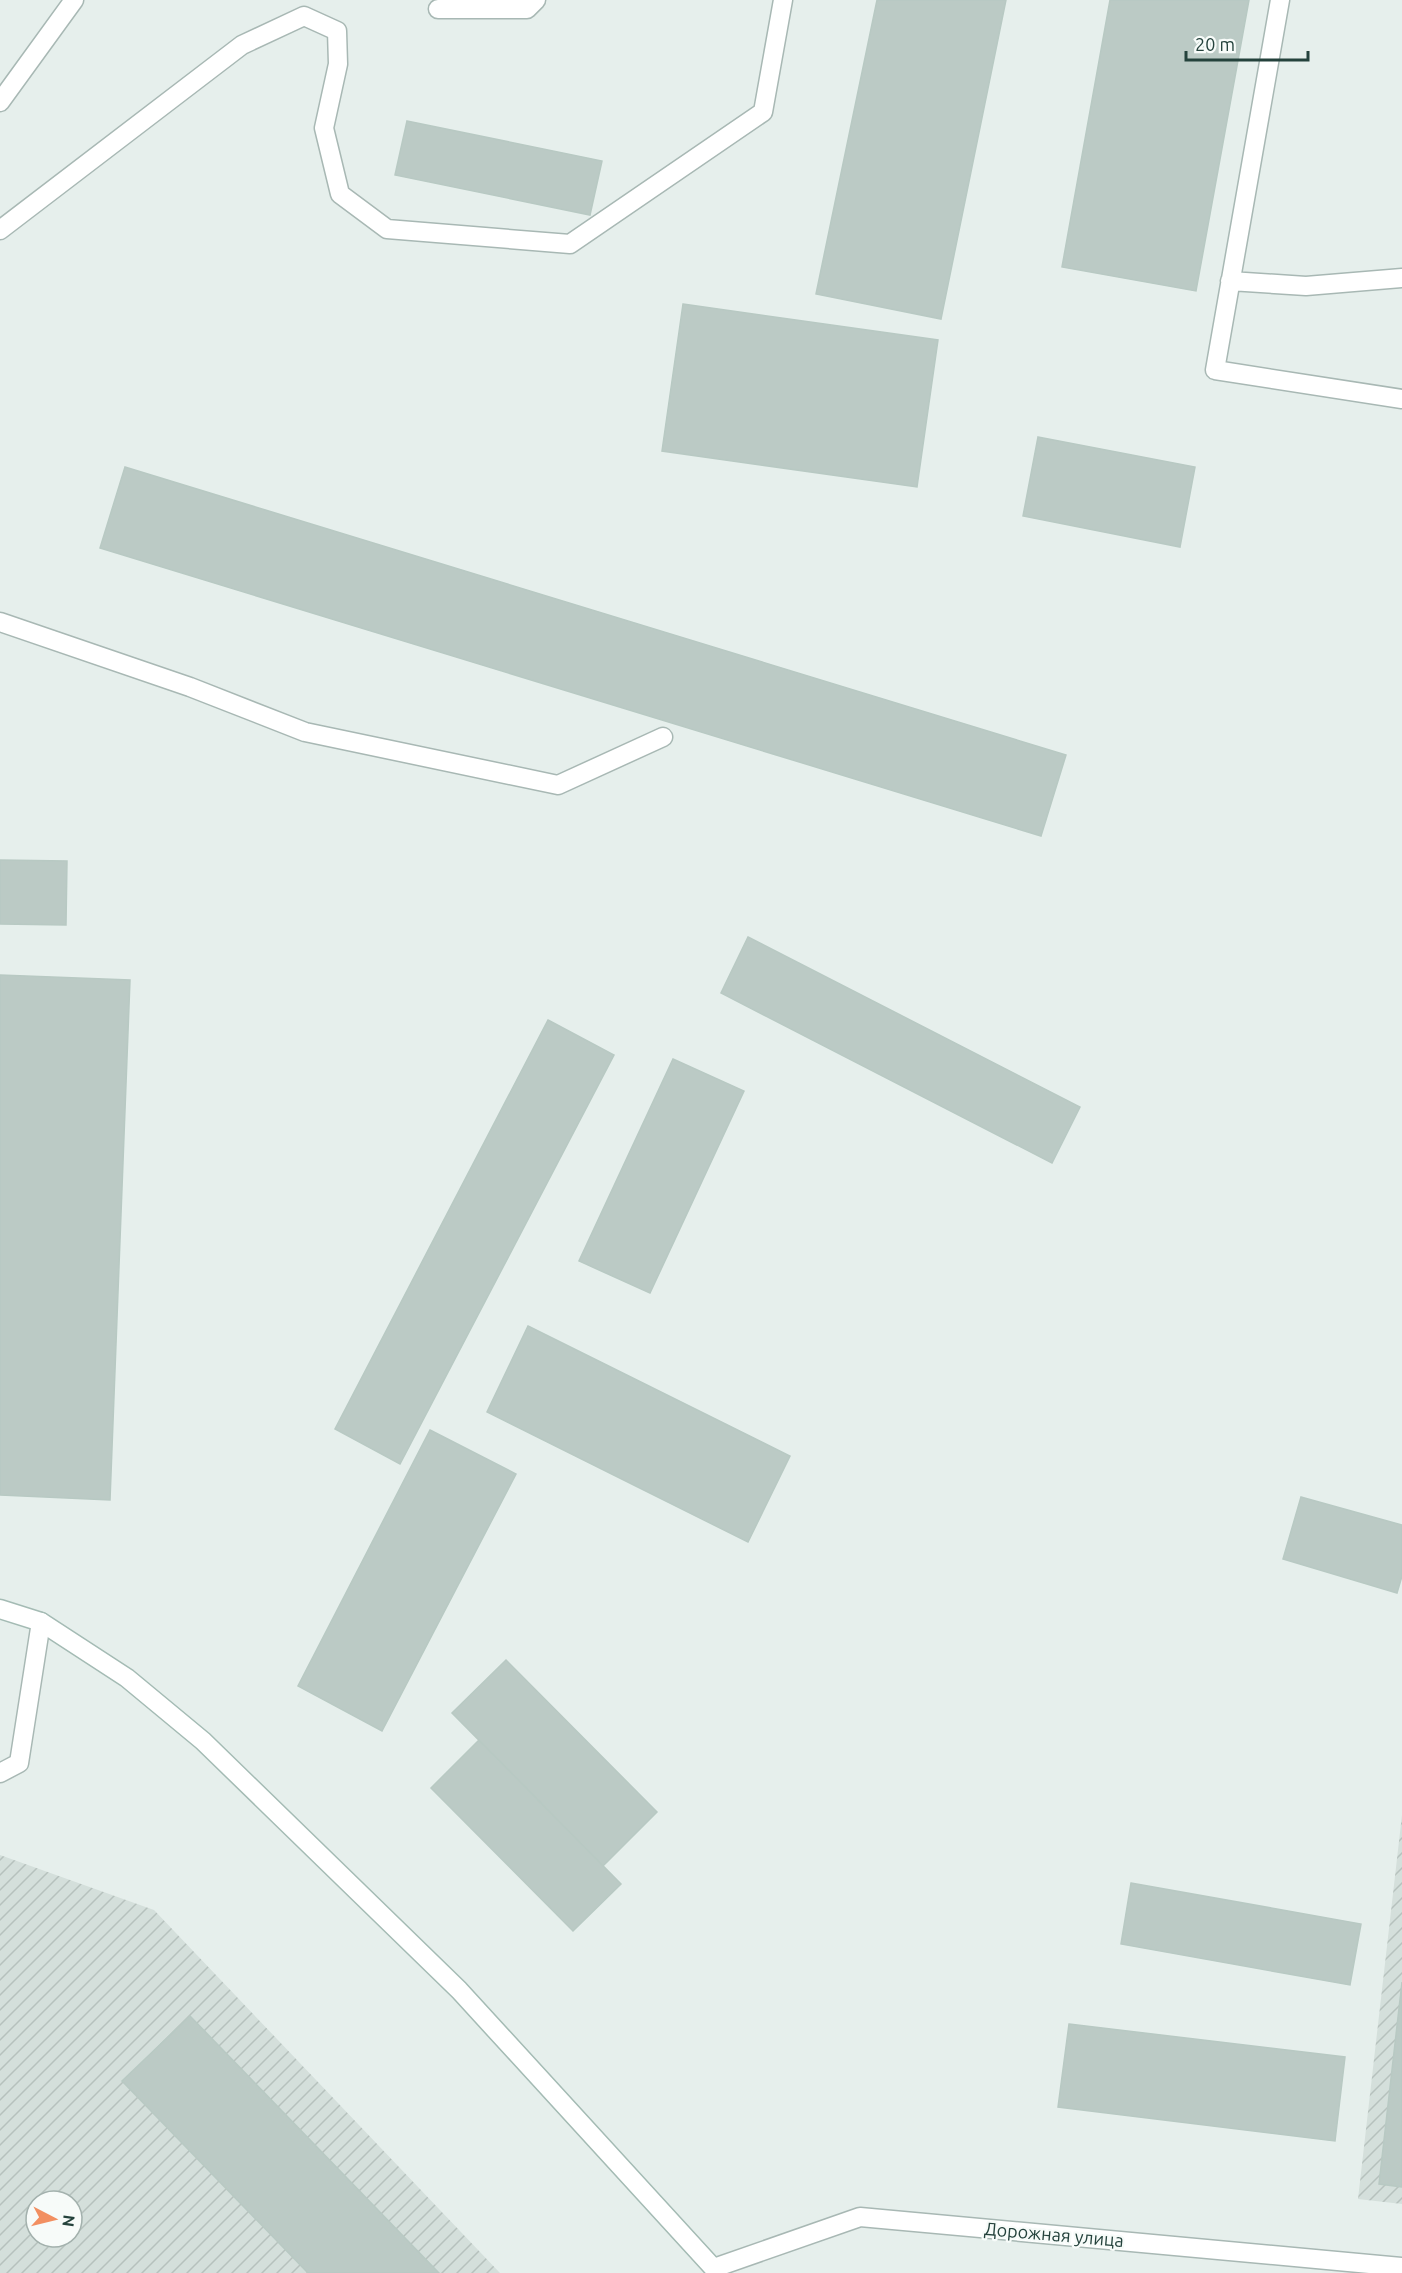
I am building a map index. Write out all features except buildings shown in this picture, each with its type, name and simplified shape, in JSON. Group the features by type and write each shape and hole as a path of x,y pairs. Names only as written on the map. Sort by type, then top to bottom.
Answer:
{"main road":[{"path":"0,102 74,0"},
{"path":"438,9 527,9 536,0"},
{"path":"0,230 242,45 304,16 337,31 338,64 324,128 340,194 387,229 570,244 763,112 783,0"},
{"path":"1280,0 1215,370 1402,399"},
{"path":"1230,281 1306,286 1402,278"},
{"path":"0,622 190,687 305,732 558,785 663,737"},
{"path":"0,1609 41,1622 127,1678 203,1741 459,1990 716,2270"},
{"path":"0,1773 19,1763 41,1622"},
{"name":"Дорожная улица","path":"716,2270 860,2217 1402,2267"}],"shaded area":[{"path":"1402,1815 1402,2204 1358,2199"},
{"path":"0,1855 154,1910 500,2273 0,2273"}]}
